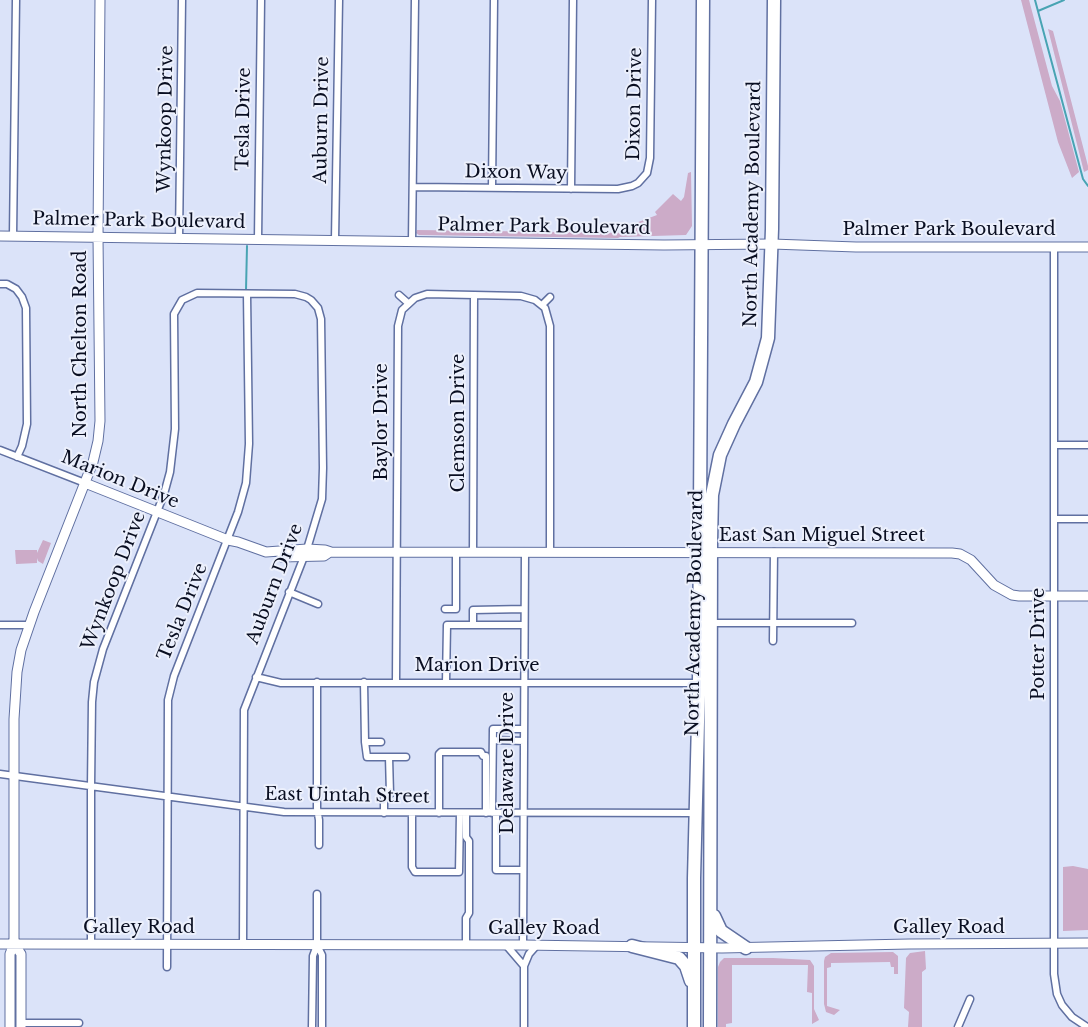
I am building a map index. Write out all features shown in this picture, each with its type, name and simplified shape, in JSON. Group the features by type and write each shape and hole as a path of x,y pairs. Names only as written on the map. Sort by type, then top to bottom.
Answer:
{"highway":[{"name":"North Academy Boulevard","path":"694,1027 699,683 705,553 701,245 703,0"},
{"name":"North Academy Boulevard","path":"710,1027 711,623 705,553 716,468 726,441 756,382 768,338 772,244 774,0"},
{"path":"710,906 721,931 746,948"},
{"path":"632,946 674,956 683,961 690,976 694,994"}],"main road":[{"name":"North Chelton Road","path":"10,1027 10,954 14,944 13,776 18,662 29,625 96,452 100,421 98,237 100,0"},
{"name":"Palmer Park Boulevard","path":"0,236 701,245 772,244 865,247 1088,247"},
{"name":"Marion Drive","path":"85,483 228,540 235,546 264,556 306,553"},
{"name":"East San Miguel Street","path":"306,553 324,556 330,552 952,553 960,554 971,560 994,585 1004,592 1019,596 1088,596"},
{"name":"Galley Road","path":"0,944 537,945 746,948 909,944 1088,943"},
{"name":"North Chelton Road","path":"14,944 21,954 21,1025"}],"street":[{"path":"13,236 16,0"},
{"name":"Wynkoop Drive","path":"179,238 182,0"},
{"name":"Tesla Drive","path":"258,239 261,0"},
{"name":"Auburn Drive","path":"335,240 338,0"},
{"path":"412,241 414,0"},
{"path":"492,188 494,0"},
{"path":"571,189 573,0"},
{"name":"Dixon Drive","path":"618,189 638,183 647,173 649,167 652,0"},
{"name":"Dixon Way","path":"413,187 618,189"},
{"name":"Potter Drive","path":"1054,247 1054,981 1058,1000 1072,1017 1087,1027"},
{"path":"0,284 6,284 16,289 22,297 26,308 27,424 25,437 17,457"},
{"name":"Wynkoop Drive","path":"91,944 92,702 96,672 108,634 168,483 174,446 174,320 176,309 182,300 192,294 247,294"},
{"name":"Tesla Drive","path":"167,966 169,693 228,540 243,494 249,459 247,294"},
{"name":"Auburn Drive","path":"243,944 244,710 306,553 322,500 323,468 320,312 312,300 301,295 247,294"},
{"path":"399,295 408,303 415,298 427,294 521,296 535,300 548,313 550,326 550,552"},
{"name":"Clemson Drive","path":"473,552 474,295"},
{"path":"542,305 550,297"},
{"name":"Baylor Drive","path":"396,682 398,326 400,314 408,303"},
{"path":"1055,445 1088,445"},
{"name":"Marion Drive","path":"0,450 85,483"},
{"path":"1055,519 1088,518"},
{"path":"445,608 456,609 456,552"},
{"name":"Delaware Drive","path":"523,945 525,552"},
{"path":"773,641 774,552"},
{"path":"289,592 318,604"},
{"path":"472,624 472,610 524,610"},
{"path":"711,623 852,623"},
{"path":"0,624 29,625"},
{"path":"446,682 446,624 524,624"},
{"name":"Marion Drive","path":"256,677 274,682 699,683"},
{"path":"317,682 319,845"},
{"path":"364,682 366,757 406,757"},
{"path":"492,813 493,729 524,729"},
{"path":"493,740 524,740"},
{"path":"365,742 381,742"},
{"path":"439,813 439,754 441,752 481,752 483,756 486,756 496,870 523,870"},
{"path":"384,813 384,796 390,794 389,757"},
{"name":"East Uintah Street","path":"0,774 167,798 284,812 696,813"},
{"path":"412,813 412,867 415,872 459,872 463,813"},
{"path":"463,813 466,837 469,841 469,913 466,918 466,945"},
{"path":"312,1027 313,956 317,945 317,894"},
{"path":"317,945 322,955 322,1027"},
{"path":"506,945 524,966"},
{"path":"524,1027 524,966 529,954 537,945"},
{"path":"958,1027 970,999"},
{"path":"21,1025 79,1023"}],"shaded area":[{"path":"1021,0 1029,0 1052,86 1060,101 1079,172 1072,178 1058,142"},
{"path":"1048,29 1053,31 1088,166 1088,170 1084,172"},
{"path":"691,172 692,226 686,235 618,238 419,235 416,233 417,230 635,233 633,224 657,215 655,212 673,194 681,201 684,197 688,173"},
{"path":"43,540 51,543 43,564 37,558 37,563 16,564 15,550 37,550 37,553"},
{"path":"1073,866 1088,869 1088,930 1063,931 1063,867"},
{"path":"925,951 926,969 922,972 922,1027 908,1027 909,1012 904,1008 906,958 910,953"},
{"path":"893,952 898,956 898,974 894,974 894,967 891,967 890,962 831,963 831,967 827,968 827,1006 840,1010 834,1015 826,1012 824,1004 825,957 831,953"},
{"path":"724,958 810,960 814,966 814,1009 819,1020 812,1024 812,993 807,992 808,965 732,965 732,1023 726,1024 726,1027 718,1027 718,967"}],"waterway":[{"path":"1035,0 1083,179 1088,186"},
{"path":"1038,11 1064,0"},
{"path":"246,290 247,246"}]}
